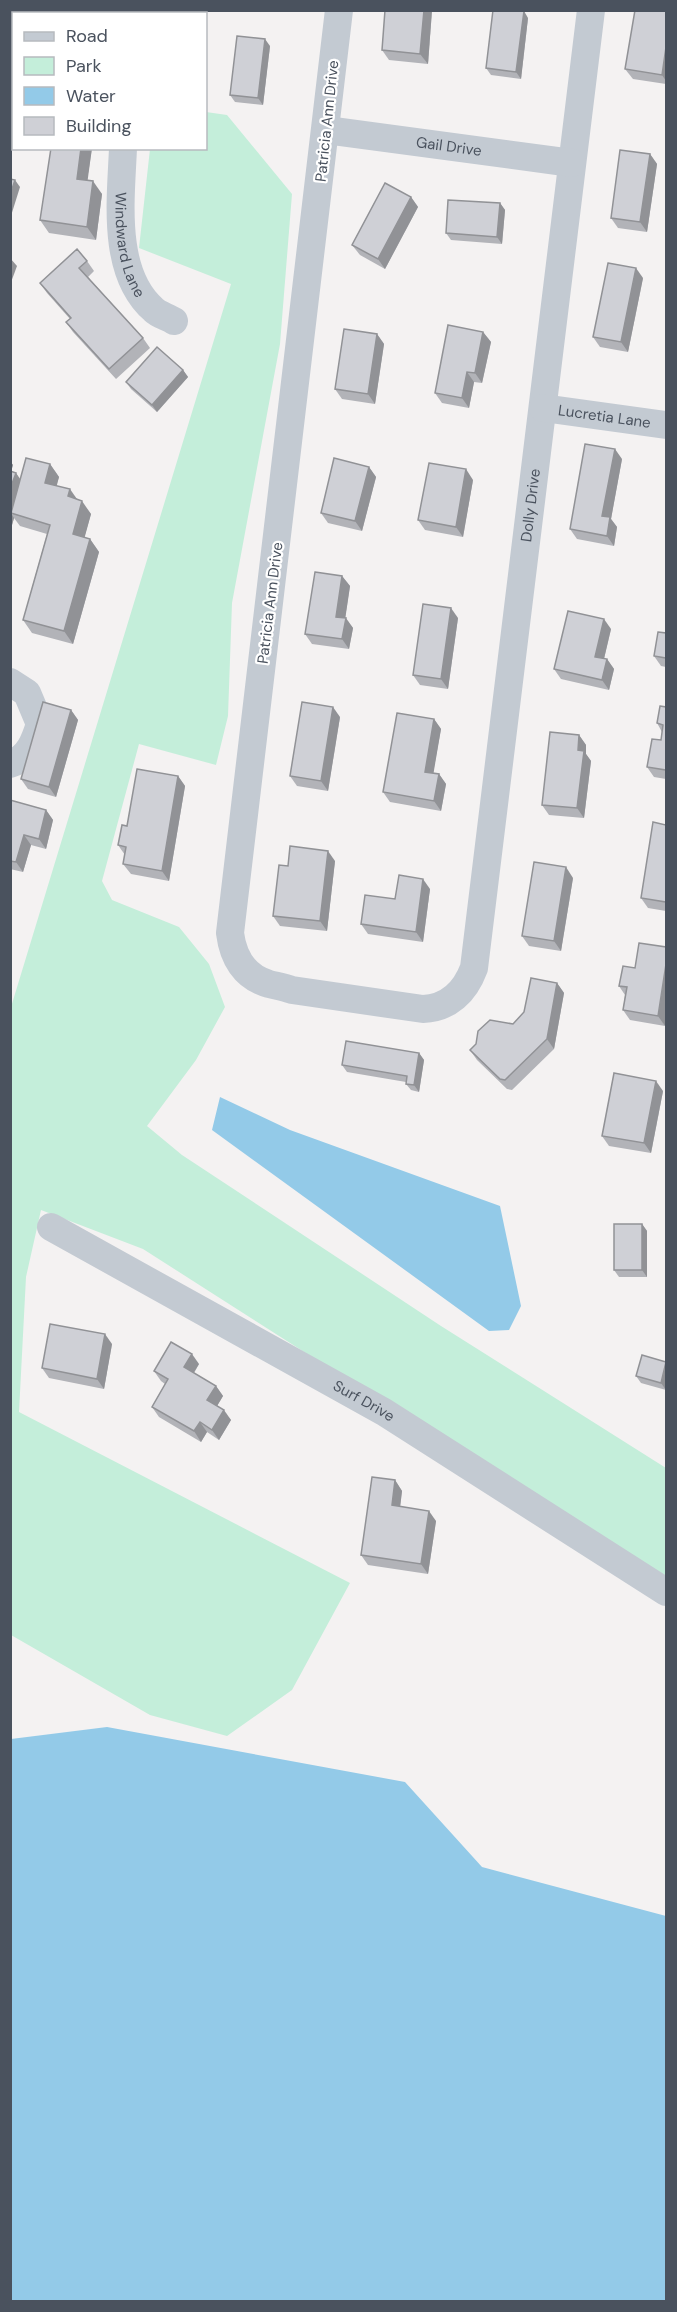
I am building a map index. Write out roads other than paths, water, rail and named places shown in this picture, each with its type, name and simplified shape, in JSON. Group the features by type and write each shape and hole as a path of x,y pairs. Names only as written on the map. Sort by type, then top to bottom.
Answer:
{"street":[{"name":"Patricia Ann Drive","path":"339,10 230,933 235,958 247,971 268,984 280,985 292,990 423,1009 434,1009 459,995"},
{"name":"Dolly Drive","path":"459,995 469,983 474,968 591,10"},
{"name":"Gail Drive","path":"326,130 572,163"},
{"name":"Windward Lane","path":"123,150 121,227 126,259 134,284 142,297 155,311 174,321"},
{"name":"Lucretia Lane","path":"543,408 666,425"},
{"path":"10,682 27,693 40,724 33,746 16,762 10,764"},
{"name":"Surf Drive","path":"51,1227 384,1412 666,1592"}],"water":[{"path":"220,1097 290,1130 500,1206 521,1306 509,1330 489,1331 212,1130"},
{"path":"107,1727 405,1782 482,1867 666,1916 666,2301 11,2301 11,1739"}]}
